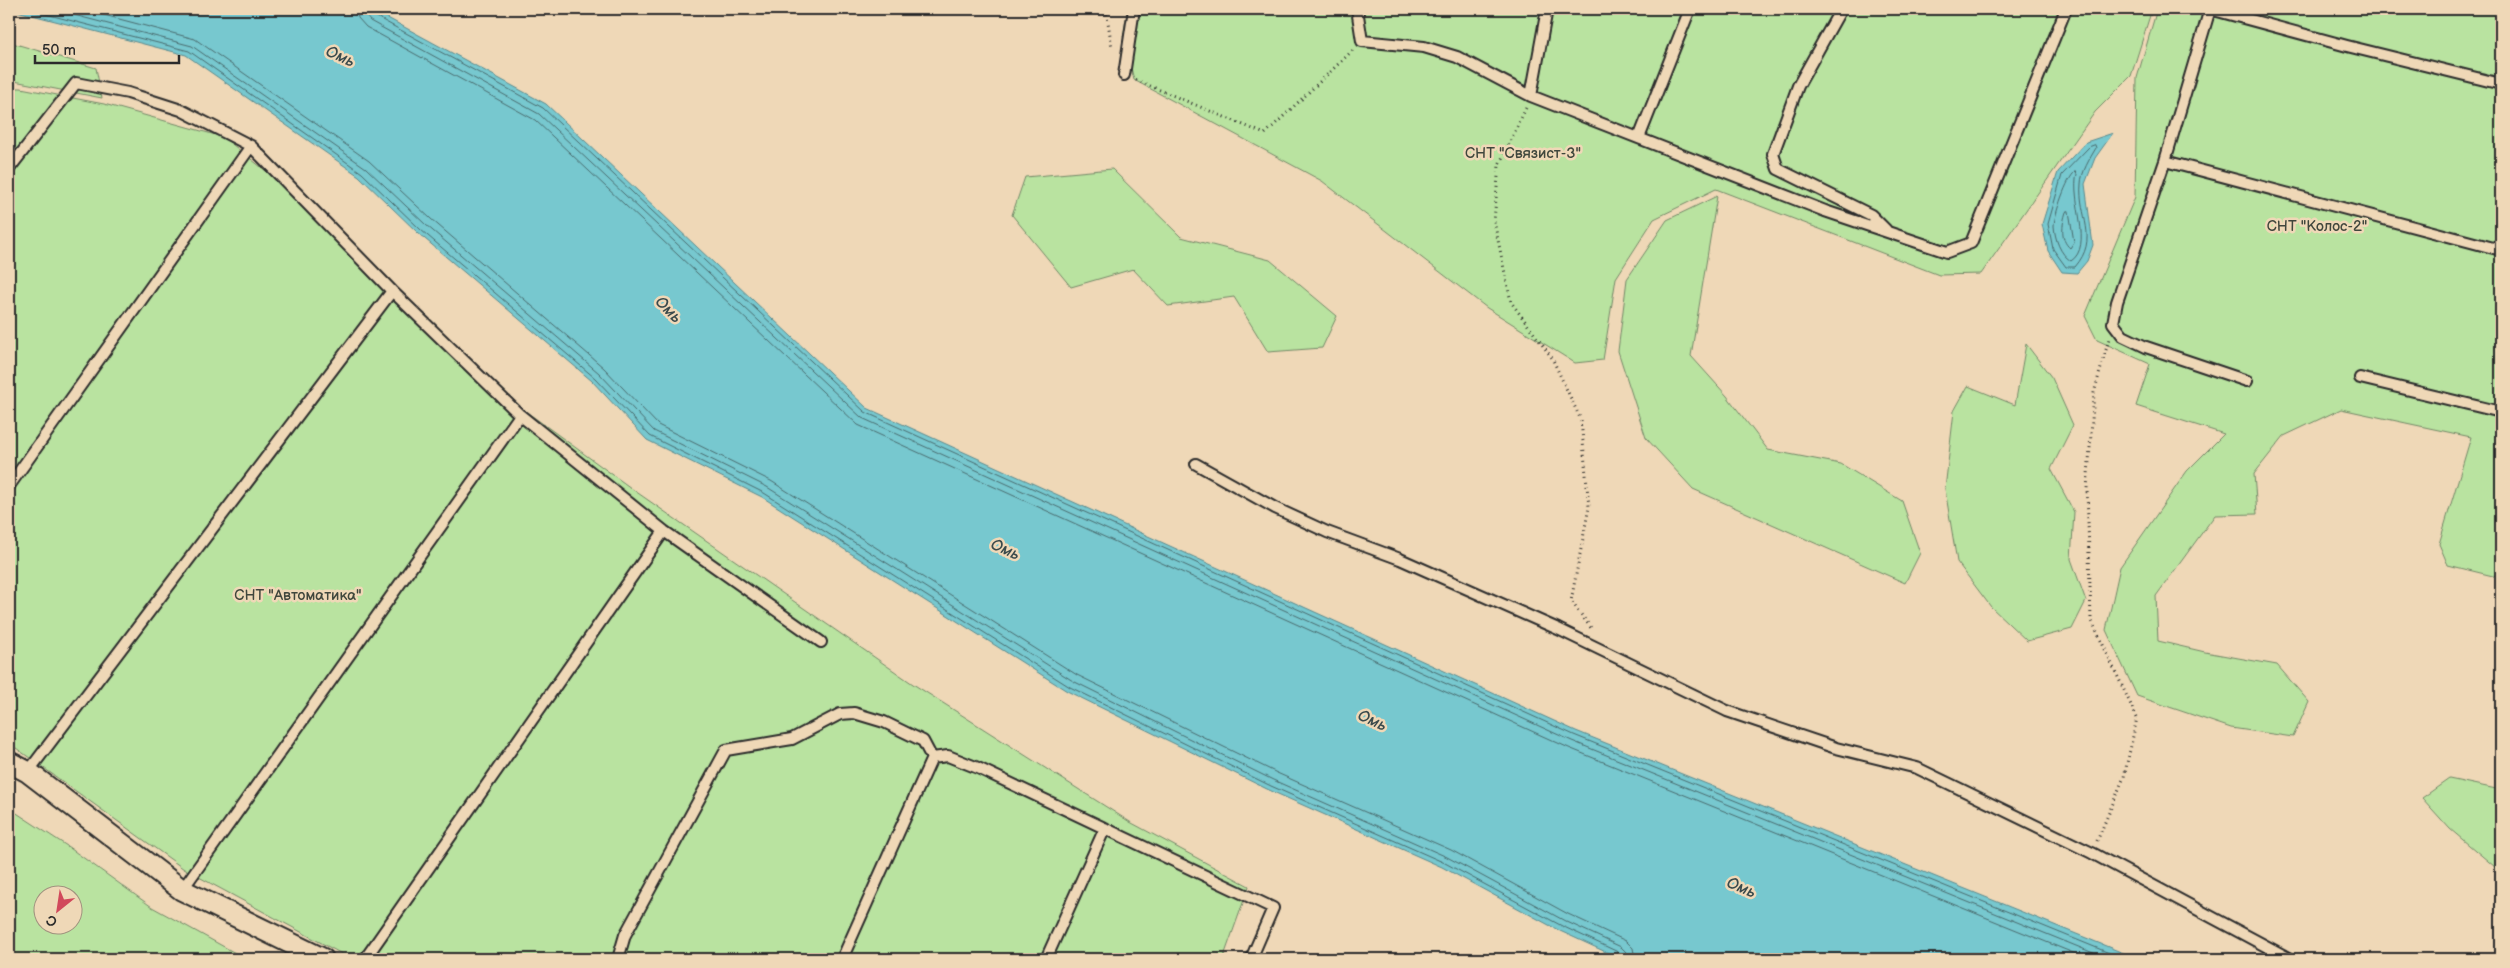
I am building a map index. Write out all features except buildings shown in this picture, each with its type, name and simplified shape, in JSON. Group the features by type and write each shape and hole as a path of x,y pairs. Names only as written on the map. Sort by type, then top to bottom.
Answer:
{"street":[{"path":"9,762 28,772 182,890 323,959"}],"lane":[{"path":"1124,76 1134,9"},
{"path":"1358,9 1362,41 1424,47 1458,57 1531,96 1824,211 1947,252 1971,244 2066,9"},
{"path":"1531,96 1547,9"},
{"path":"1639,138 1690,9"},
{"path":"1840,9 1798,86 1773,154 1778,169 1871,215 1888,232"},
{"path":"2247,381 2146,347 2123,336 2113,323 2117,302 2164,161 2210,9 2347,46 2501,84"},
{"path":"9,169 76,84 128,93 181,110 251,146 392,291 520,416 664,532 821,642"},
{"path":"9,486 251,146"},
{"path":"2164,161 2501,250"},
{"path":"28,772 392,291"},
{"path":"2360,378 2501,412"},
{"path":"182,890 520,416"},
{"path":"1196,464 1275,508 1327,532 1400,559 1611,654 1727,711 1836,748 1917,768 2092,853 2290,959"},
{"path":"365,959 664,532"},
{"path":"618,959 625,935 726,750 792,739 840,714 854,713 884,722 923,741 932,758"},
{"path":"932,758 948,756 978,768 1273,908 1251,959"},
{"path":"842,959 932,758"},
{"path":"1046,959 1105,828"}],"path":[{"path":"1106,9 1116,72 1264,134 1362,41"},
{"path":"1531,96 1499,165 1494,221 1511,302 1552,358 1581,420 1589,507 1571,601 1611,654"},
{"path":"2092,853 2124,777 2136,718 2091,619 2087,489 2093,402 2113,323"}],"green space":[{"name":"СНТ \"Связист-3\"","path":"1128,9 2152,9 2131,76 2095,112 1981,274 1939,275 1716,189 1654,219 1616,278 1603,360 1575,363 1487,308 1322,181 1134,80 1123,36"},
{"name":"СНТ \"Колос-2\"","path":"2157,9 2501,9 2501,578 2448,565 2439,544 2471,437 2341,409 2284,436 2254,474 2257,514 2215,515 2156,596 2158,641 2277,665 2309,702 2293,737 2231,728 2137,696 2106,630 2120,567 2187,471 2224,434 2136,406 2150,364 2097,340 2085,316 2135,197 2137,78"},
{"path":"9,42 96,68 102,98 9,80"},
{"name":"СНТ \"Автоматика\"","path":"9,88 21,88 104,104 223,137 313,208 524,410 635,491 913,684 1130,822 1249,886 1223,959 362,959 342,954 184,869 9,743"},
{"path":"1112,169 1181,237 1270,260 1337,316 1322,348 1268,352 1234,297 1168,306 1133,269 1071,287 1012,215 1025,177"},
{"path":"1717,196 1691,356 1727,396 1768,450 1841,464 1902,501 1920,553 1905,583 1693,489 1646,438 1618,351 1627,279 1667,220"},
{"path":"2026,344 2052,378 2073,425 2051,469 2074,512 2071,559 2086,601 2072,629 2027,641 1991,607 1957,562 1945,489 1954,411 1968,386 2015,405"},
{"path":"2449,779 2501,790 2501,872 2450,829 2422,798"},
{"path":"9,808 67,846 152,907 246,959 9,959"}],"water":[{"name":"Омь","path":"9,9 371,9 546,104 867,408 1576,731 2138,959 1621,959 1560,931 1442,867 1269,790 1067,691 762,497 647,440 592,381 418,233 359,176 186,55"},
{"path":"2113,133 2095,158 2085,184 2093,245 2087,261 2077,273 2062,272 2048,251 2042,224 2058,172 2086,142"}]}
